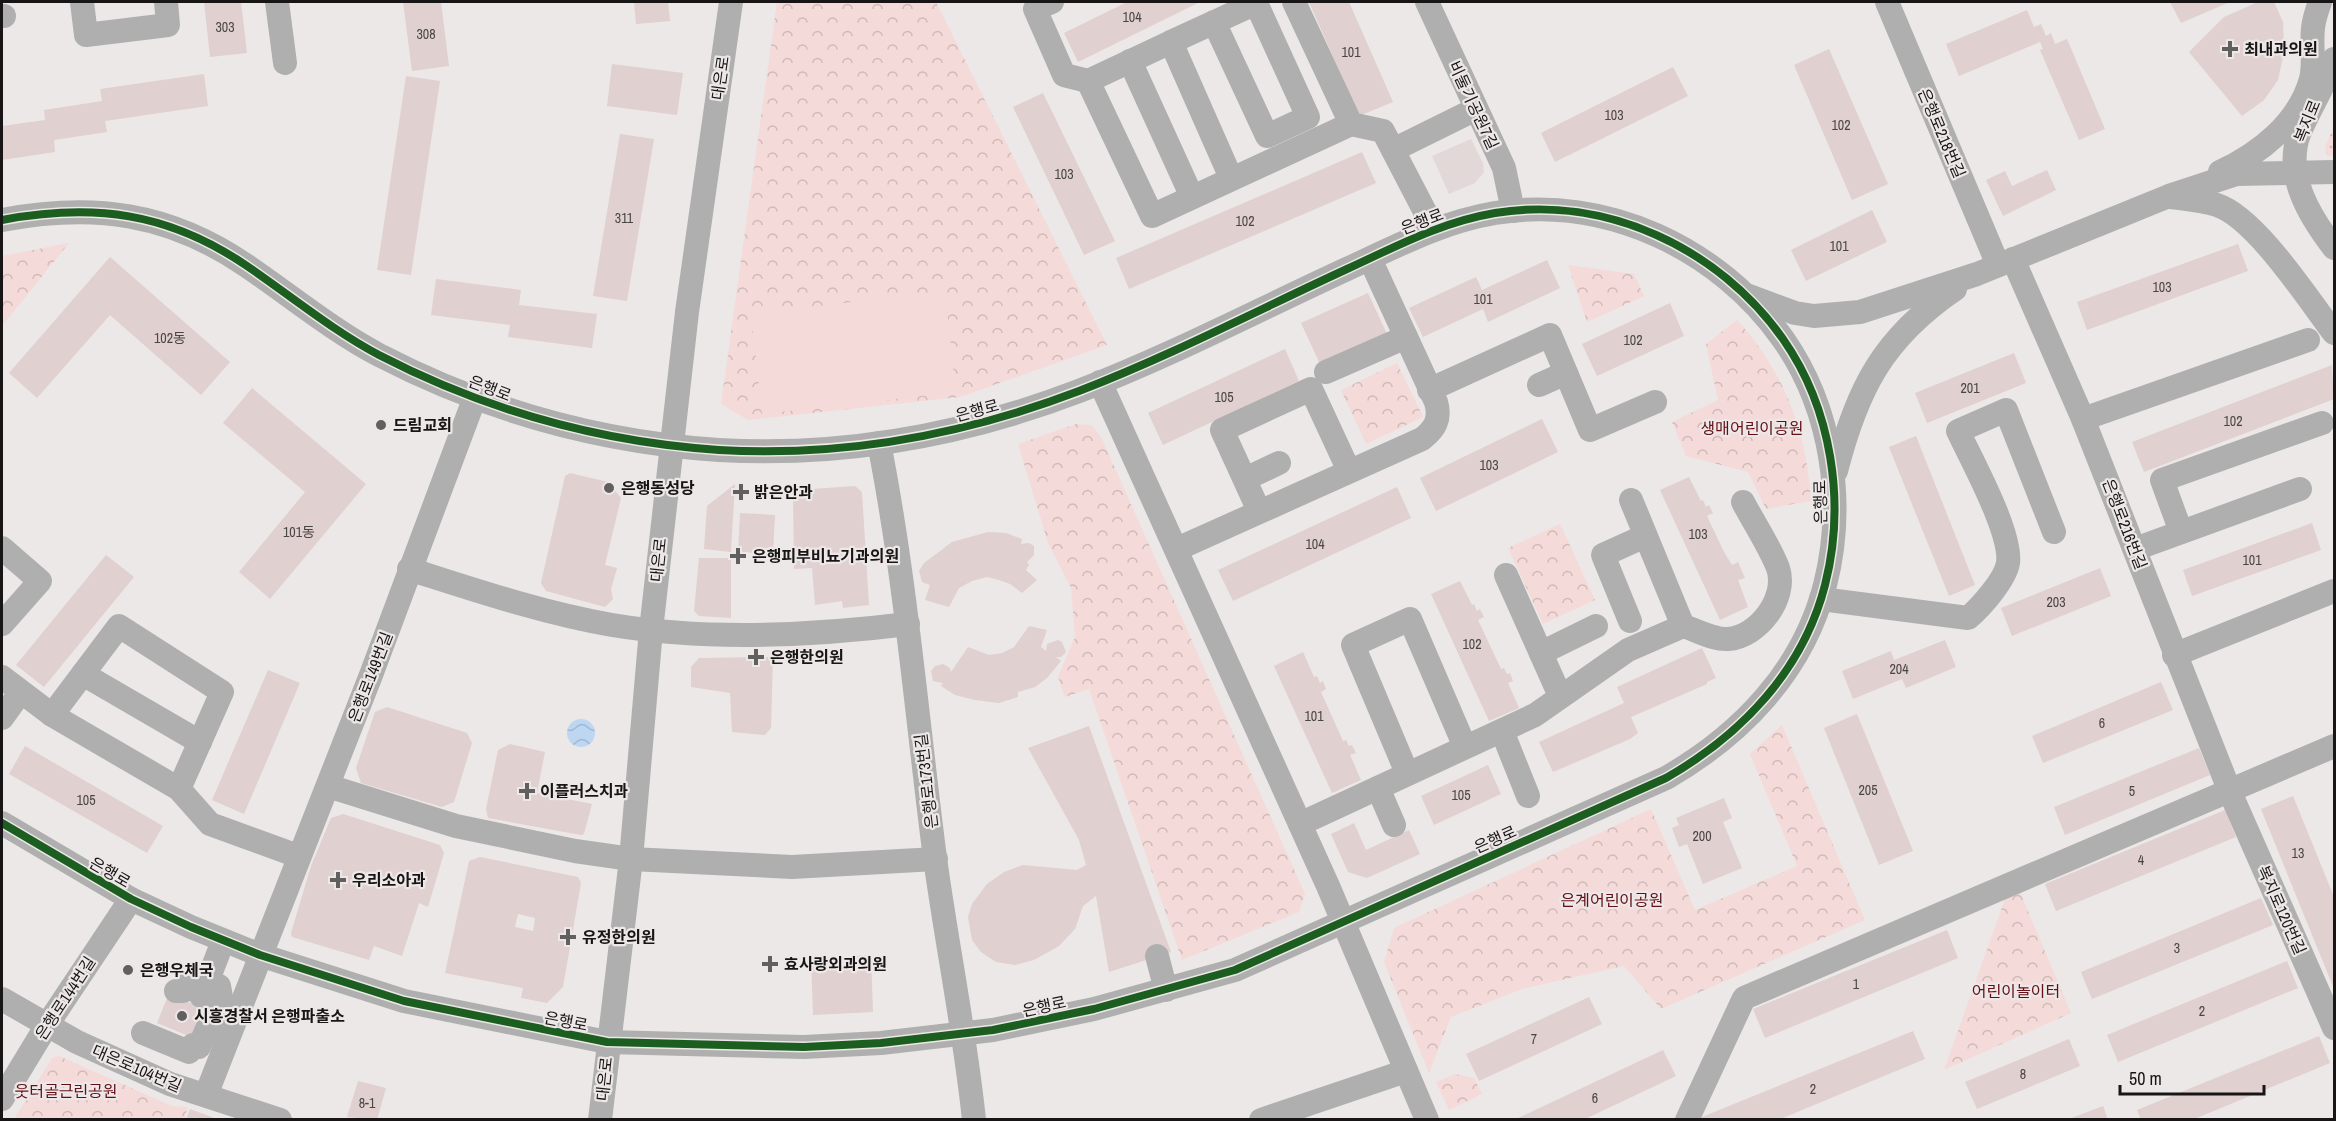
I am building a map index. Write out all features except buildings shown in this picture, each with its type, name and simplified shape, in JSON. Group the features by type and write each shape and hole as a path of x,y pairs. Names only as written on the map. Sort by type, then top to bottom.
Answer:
{"street":[{"path":"82,2 86,35 168,25 166,2"},
{"path":"277,2 285,63"},
{"name":"대은로","path":"600,1119 607,1042 632,859 651,630 671,446 730,2"},
{"path":"1052,2 1035,9 1064,75 1088,81 1214,21 1256,3 1308,117 1267,136 1214,21"},
{"path":"1294,2 1351,124"},
{"name":"비둘기공원7길","path":"1427,2 1504,168 1514,211"},
{"name":"은행로218번길","path":"1887,2 1996,266"},
{"path":"1744,294 1795,313 1836,316 1860,312 1996,266 2169,196 2231,167 2267,143 2284,127 2310,80 2314,56 2313,27 2320,2"},
{"path":"2332,2 2334,12"},
{"path":"1171,42 1232,178"},
{"name":"복지로","path":"2334,59 2298,137 2296,172 2306,204 2334,248"},
{"path":"1130,61 1192,197"},
{"path":"1088,81 1152,216 1351,124 1383,131 1434,229"},
{"path":"1393,150 1476,109"},
{"path":"2169,196 2236,174 2334,172"},
{"path":"2169,196 2218,205 2244,221 2262,240 2334,333"},
{"path":"2,211 27,215"},
{"name":"은행로","path":"2,220 62,211 107,212 152,222 195,236 241,262 315,317 358,343 429,379 475,397 569,428 671,446 747,451 804,450 879,443 931,436 998,420 1100,382 1434,229 1491,214 1514,211 1578,213 1646,230 1708,263 1744,294 1786,344 1805,378 1826,436 1834,482 1832,546 1821,598 1794,661 1741,724 1704,755 1666,778 1235,970 1045,1020 881,1043 804,1047 607,1042 412,1003 260,955 223,941 131,899 2,823"},
{"path":"1177,549 1430,433 1436,424 1439,412 1370,259"},
{"path":"1834,482 1849,423 1871,374 1911,324 1932,305 1996,266"},
{"name":"은행로216번길","path":"1996,266 2084,419 2174,655 2230,792"},
{"path":"1430,390 1550,335 1590,430 1655,402"},
{"path":"1326,372 1406,337"},
{"path":"2084,419 2308,340"},
{"path":"1539,385 1566,373"},
{"path":"1100,382 1344,923 1427,1119"},
{"path":"1259,511 1222,430 1311,390 1349,471"},
{"name":"은행로149번길","path":"206,1095 298,856 328,786 475,397"},
{"path":"1821,598 1968,618 1983,606 2008,566 2008,543 1958,431 2006,410 2054,532"},
{"path":"2181,532 2163,480 2322,423"},
{"name":"은행로173번길","path":"879,443 908,624 936,859 964,1033 974,1119"},
{"path":"1245,479 1279,463"},
{"path":"2135,549 2300,489"},
{"path":"1631,500 1683,626"},
{"path":"1300,824 1407,773 1431,752 1465,747 1535,715 1628,650 1683,626 1718,638 1733,639 1762,621 1777,599 1780,585 1778,568 1743,502"},
{"path":"1630,621 1595,559 1645,536"},
{"path":"2,548 40,581 3,619"},
{"path":"409,569 524,604 611,625 651,630 789,635 908,624"},
{"path":"1506,575 1560,696"},
{"path":"2174,655 2334,591"},
{"path":"1407,773 1353,645 1410,620 1465,747"},
{"path":"52,716 119,626 222,692 179,789"},
{"path":"1540,653 1596,626"},
{"path":"83,674 200,742"},
{"path":"2,677 52,716 179,789 210,824 298,856"},
{"path":"2,717 20,693"},
{"path":"1503,731 1528,796"},
{"path":"1687,1119 1744,998 2334,746"},
{"path":"328,786 456,826 632,859 792,867 936,859"},
{"path":"1378,788 1394,825"},
{"name":"복지로120번길","path":"2230,792 2334,1028"},
{"name":"은행로144번길","path":"2,1099 47,1025 131,899"},
{"path":"204,988 223,941"},
{"path":"1157,957 1166,990"},
{"path":"176,991 183,991 189,978 197,981 200,976 204,988"},
{"path":"143,1033 189,1052 193,1044 199,1047 221,997 219,986 204,988"},
{"name":"대은로104번길","path":"2,999 77,1042 170,1084 280,1119"},
{"path":"1261,1119 1406,1071"}],"shaded area":[{"path":"1471,139 1483,163 1484,172 1475,183 1449,194 1432,156"}],"green space":[{"path":"777,2 936,2 1107,345 960,397 748,420 721,404"},
{"path":"2334,127 2334,156 2327,156 2325,147"},
{"path":"69,243 2,326 2,256"},
{"path":"1568,265 1634,274 1644,296 1587,322"},
{"path":"945,291 956,392 762,414 751,314"},
{"name":"생매어린이공원","path":"1737,320 1768,360 1790,404 1804,451 1811,501 1766,509 1748,472 1686,456 1672,422 1718,400 1706,344"},
{"path":"1397,363 1423,417 1366,444 1341,390"},
{"path":"1076,424 1091,425 1101,437 1305,894 1299,912 1182,960 1089,689 1065,697 1058,677 1075,637 1071,588 1048,543 1018,444"},
{"path":"1560,524 1595,600 1543,624 1508,548"},
{"name":"은계어린이공원","path":"1782,725 1865,920 1661,1009 1624,966 1522,989 1451,1017 1429,1073 1384,962 1394,928 1651,809 1695,910 1797,866 1750,754"},
{"name":"어린이놀이터","path":"2020,892 2071,1013 1944,1070 2005,899"},
{"name":"웃터골근린공원","path":"59,1056 172,1106 188,1107 184,1119 14,1119 52,1058"},
{"path":"1455,1074 1474,1078 1482,1094 1449,1110 1436,1082"}],"water":[{"path":"581,719 591,723 595,733 591,743 581,747 571,743 567,733 571,723"}],"cycle path":[{"path":"2,220 68,212 129,216 159,223 218,248 345,335 379,355 460,392 544,420 630,440 719,450 765,451 811,450 902,440 992,420 1079,391 1147,363 1383,252 1456,222 1495,213 1537,210 1578,212 1618,221 1657,235 1693,254 1727,278 1757,307 1783,339 1800,366 1813,395 1823,426 1834,490 1831,554 1825,585 1815,616 1801,645 1785,673 1765,698 1743,721 1693,761 1666,778 1235,970 1094,1009 993,1030 881,1043 804,1047 607,1042 404,1001 260,955 191,927 131,899 2,823"}],"place":[{"name":"최내과의원","path":"2230,49"},
{"name":"드림교회","path":"381,425"},
{"name":"은행동성당","path":"609,488"},
{"name":"밝은안과","path":"741,492"},
{"name":"은행피부비뇨기과의원","path":"738,556"},
{"name":"은행한의원","path":"756,657"},
{"name":"이플러스치과","path":"527,791"},
{"name":"우리소아과","path":"338,880"},
{"name":"유정한의원","path":"568,937"},
{"name":"효사랑외과의원","path":"770,964"},
{"name":"은행우체국","path":"128,970"},
{"name":"시흥경찰서 은행파출소","path":"182,1016"}]}
